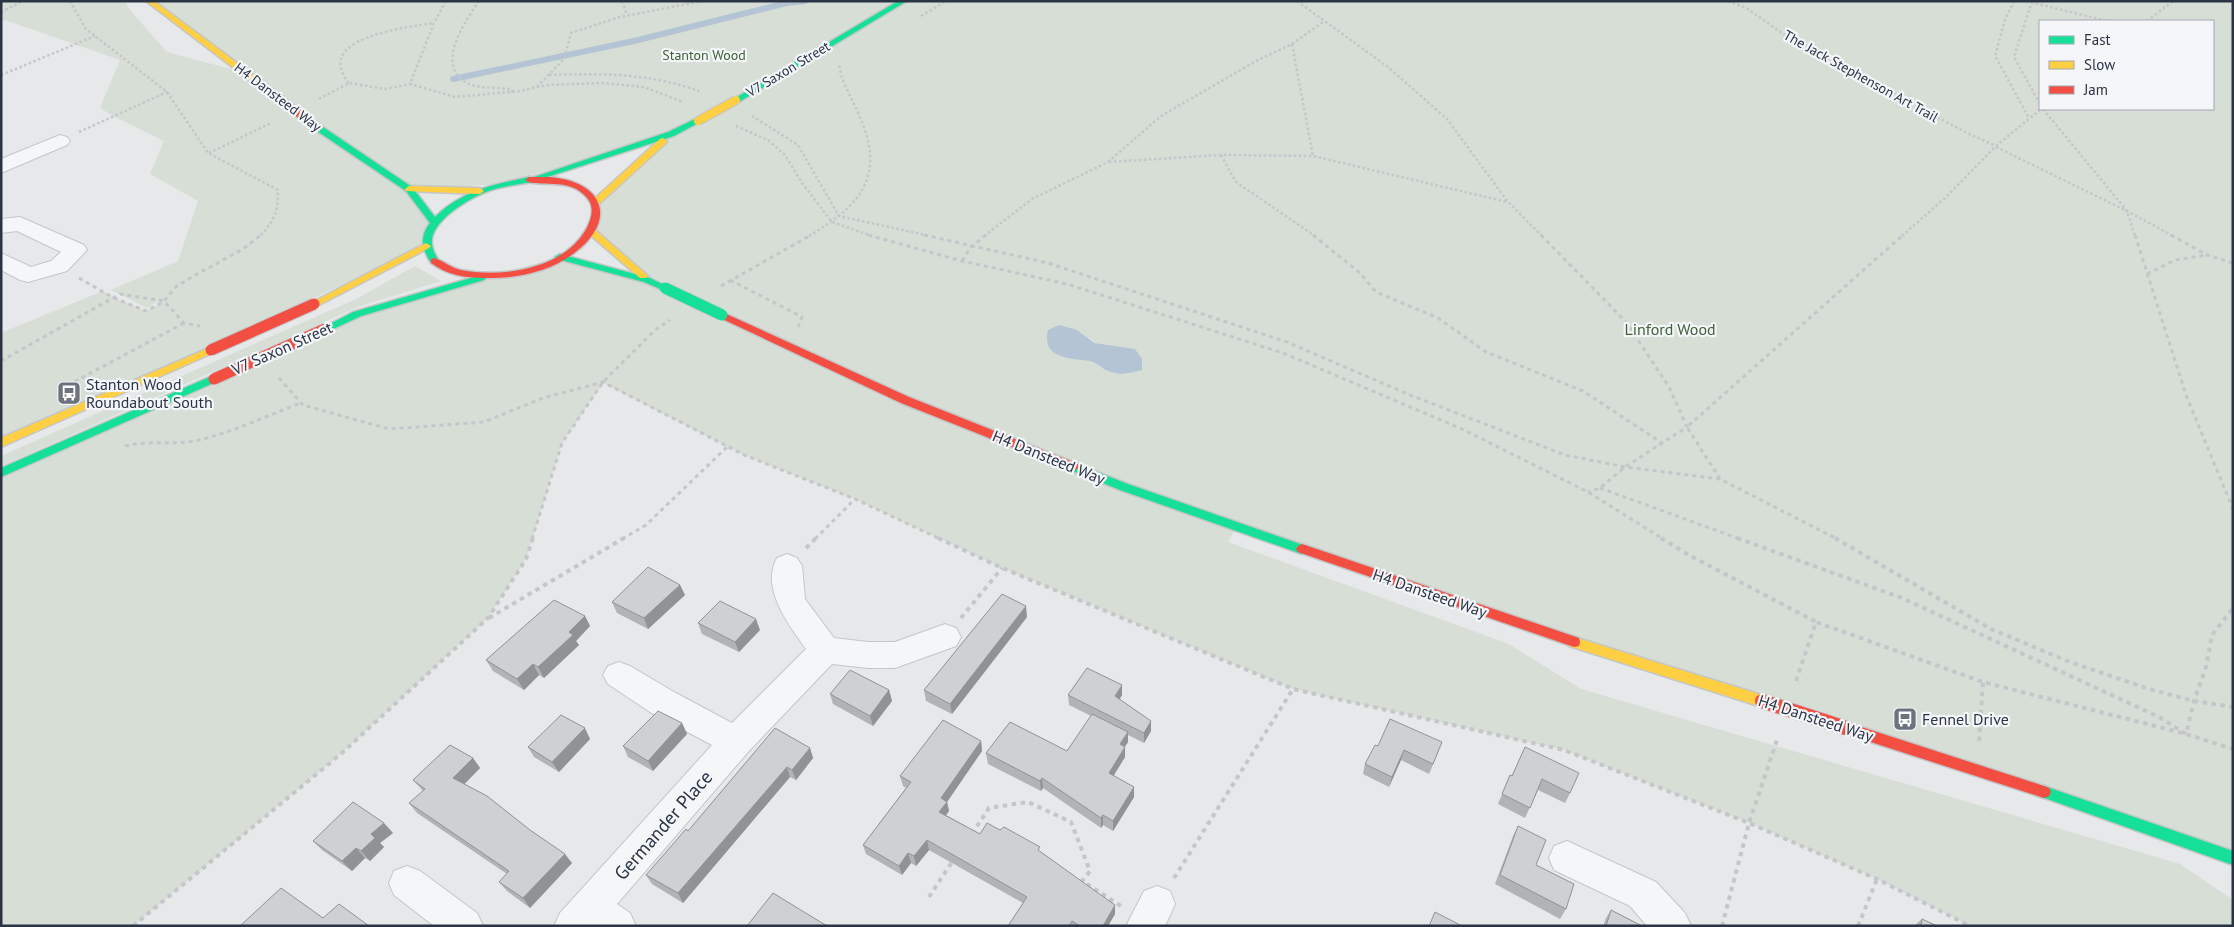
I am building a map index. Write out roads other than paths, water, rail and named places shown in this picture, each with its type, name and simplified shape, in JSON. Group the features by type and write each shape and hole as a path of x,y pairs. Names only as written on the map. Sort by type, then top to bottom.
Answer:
{"street":[{"name":"H4 Dansteed Way","path":"149,1 317,127 408,189 434,222"},
{"name":"V7 Saxon Street","path":"529,180 671,134 736,100 904,1"},
{"name":"V7 Saxon Street","path":"596,202 671,134"},
{"path":"1,168 60,141"},
{"path":"529,180 552,180 571,184 586,192 596,202 598,215 592,231 579,245 560,257 540,266 512,274 488,276 463,274 444,268 431,258 426,246 427,234 434,222 454,205 481,191 502,184 529,180"},
{"path":"408,189 481,191"},
{"path":"1,226 20,224 76,250 59,266 28,275 2,260"},
{"name":"H4 Dansteed Way","path":"592,231 647,280"},
{"path":"2,260 49,238"},
{"name":"V7 Saxon Street","path":"1,443 314,304 426,246"},
{"name":"H4 Dansteed Way","path":"560,257 647,280 905,400 1124,487 1523,626 1977,769 2233,858"},
{"name":"V7 Saxon Street","path":"1,474 357,314 488,276"},
{"path":"787,566 790,600 800,617 825,650 868,655 895,655 945,637"},
{"name":"Germander Place","path":"594,920 736,742 825,650"},
{"path":"619,675 662,702 736,742"},
{"path":"1568,858 1643,894 1672,926"},
{"path":"407,883 464,926"}],"water":[{"path":"1059,325 1077,330 1094,343 1135,349 1142,359 1142,370 1113,373 1092,362 1066,358 1053,352 1047,340 1048,330"}],"waterway":[{"path":"453,79 634,41 787,3 805,1"}],"place":[{"name":"Stanton Wood Roundabout South","path":"69,393"},
{"name":"Fennel Drive","path":"1905,719"}],"park label":[{"name":"Stanton Wood","path":"704,55"},
{"name":"Linford Wood","path":"1670,329"}]}
